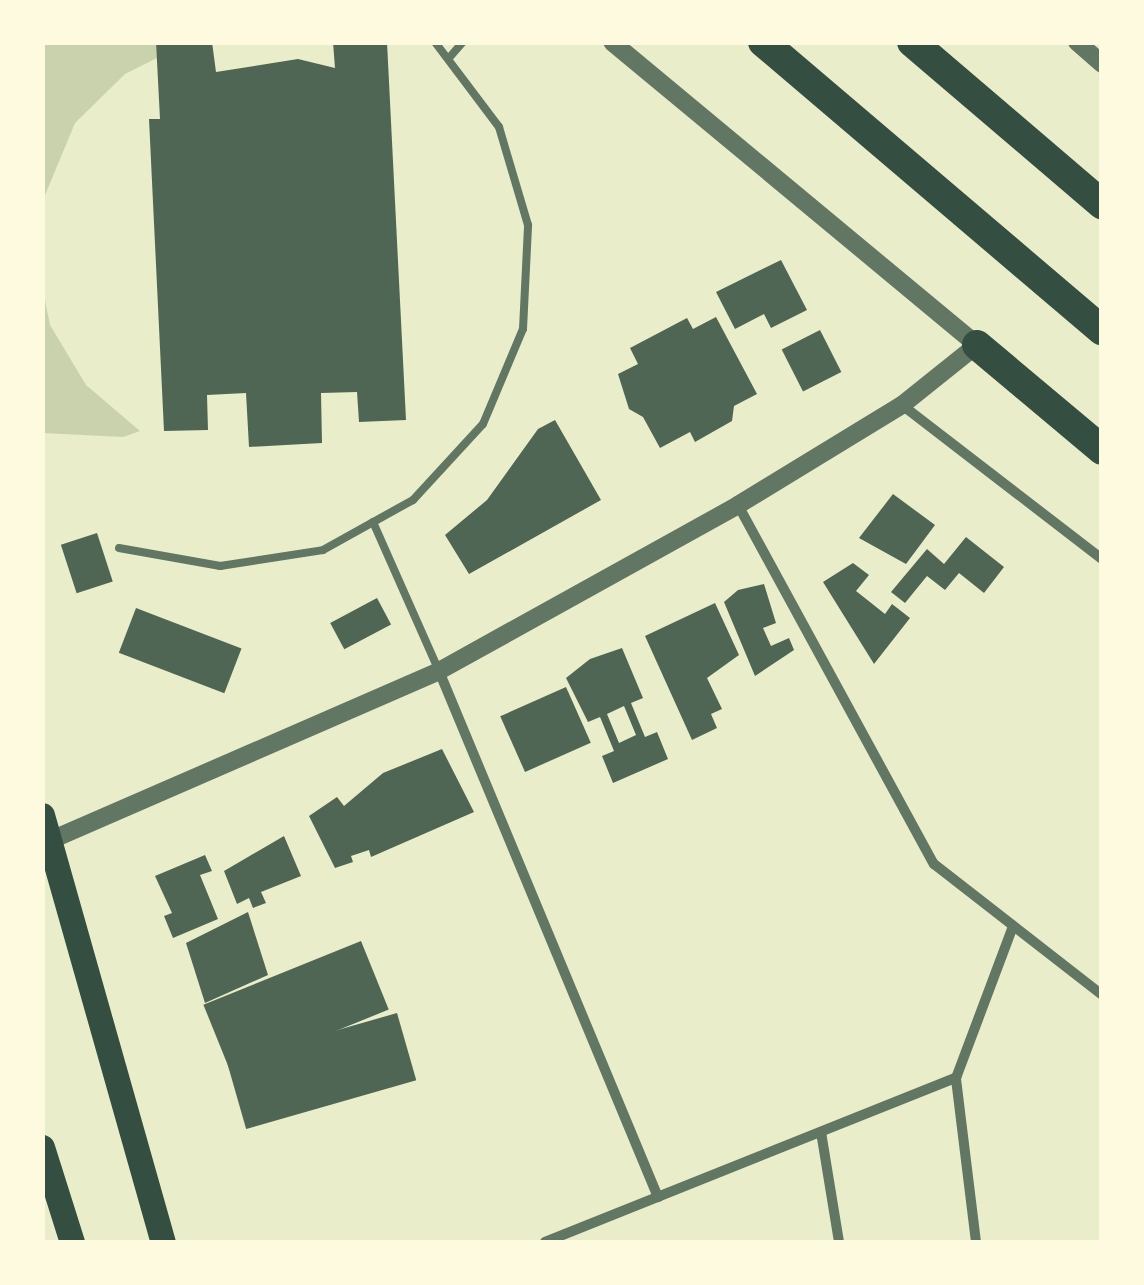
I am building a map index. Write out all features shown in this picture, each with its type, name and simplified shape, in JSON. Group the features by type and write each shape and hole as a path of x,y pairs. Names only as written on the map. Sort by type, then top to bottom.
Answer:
{"highway":[{"path":"762,42 1102,331"},
{"path":"912,42 1102,204"},
{"path":"977,345 1102,450"}],"main road":[{"path":"42,815 163,1242"},
{"path":"42,1147 72,1242"}],"street":[{"path":"51,840 439,671 738,505 902,406 977,345 612,42"},
{"path":"1077,42 1102,64"},
{"path":"902,406 1102,559"},
{"path":"738,505 934,864 1102,995"},
{"path":"439,671 658,1197"},
{"path":"976,1242 956,1078 1013,926"},
{"path":"545,1242 956,1078"},
{"path":"821,1132 839,1242"},
{"path":"580,1228 584,1242"}],"lane":[{"path":"118,548 220,566 322,550 414,500 483,424 523,328 528,225 499,127 435,42"},
{"path":"450,58 463,42"},
{"path":"373,522 439,671"}],"green space":[{"path":"43,43 156,43 157,58 125,74 75,123 43,200"},
{"path":"43,290 50,325 86,385 140,431 123,437 43,433"}],"building":[{"path":"156,42 212,42 216,72 298,59 335,68 333,42 387,42 406,420 359,422 357,392 321,393 322,443 249,447 246,393 207,395 208,430 164,431 149,119 160,119"},
{"path":"781,260 807,310 771,328 764,314 735,329 716,292"},
{"path":"716,317 757,394 734,406 732,421 695,442 690,432 660,448 643,417 629,409 618,374 638,364 630,348 687,318 693,329"},
{"path":"820,330 841,372 803,391 782,350"},
{"path":"555,420 601,500 469,574 445,535 487,500 538,429"},
{"path":"893,494 935,525 906,564 859,538"},
{"path":"97,533 113,582 77,593 61,545"},
{"path":"966,537 1004,567 984,593 959,573 945,590 927,576 905,603 891,592 927,549 944,564"},
{"path":"853,563 869,575 856,591 885,614 892,604 910,618 874,664 823,582"},
{"path":"764,584 776,623 763,628 771,646 789,638 794,650 755,676 724,602 738,590"},
{"path":"377,598 391,624 344,649 330,623"},
{"path":"715,603 739,655 707,678 722,709 711,714 717,728 692,740 645,636"},
{"path":"136,608 241,648 224,693 119,653"},
{"path":"622,648 643,698 631,703 645,737 657,732 668,759 613,783 602,756 614,751 600,717 588,722 566,678 590,659","holes":["624,706 636,735 619,743 607,714"]},
{"path":"566,687 591,743 525,772 500,716"},
{"path":"442,749 474,812 371,857 369,850 351,856 353,862 335,868 309,816 337,797 344,806 383,773"},
{"path":"284,836 301,876 261,892 266,903 253,908 249,898 237,904 224,871"},
{"path":"205,855 212,871 200,875 218,919 173,938 164,916 172,913 155,876"},
{"path":"248,912 268,975 205,1003 186,943"},
{"path":"361,941 389,1010 231,1073 203,1005"},
{"path":"397,1013 416,1080 246,1129 227,1062"}]}
